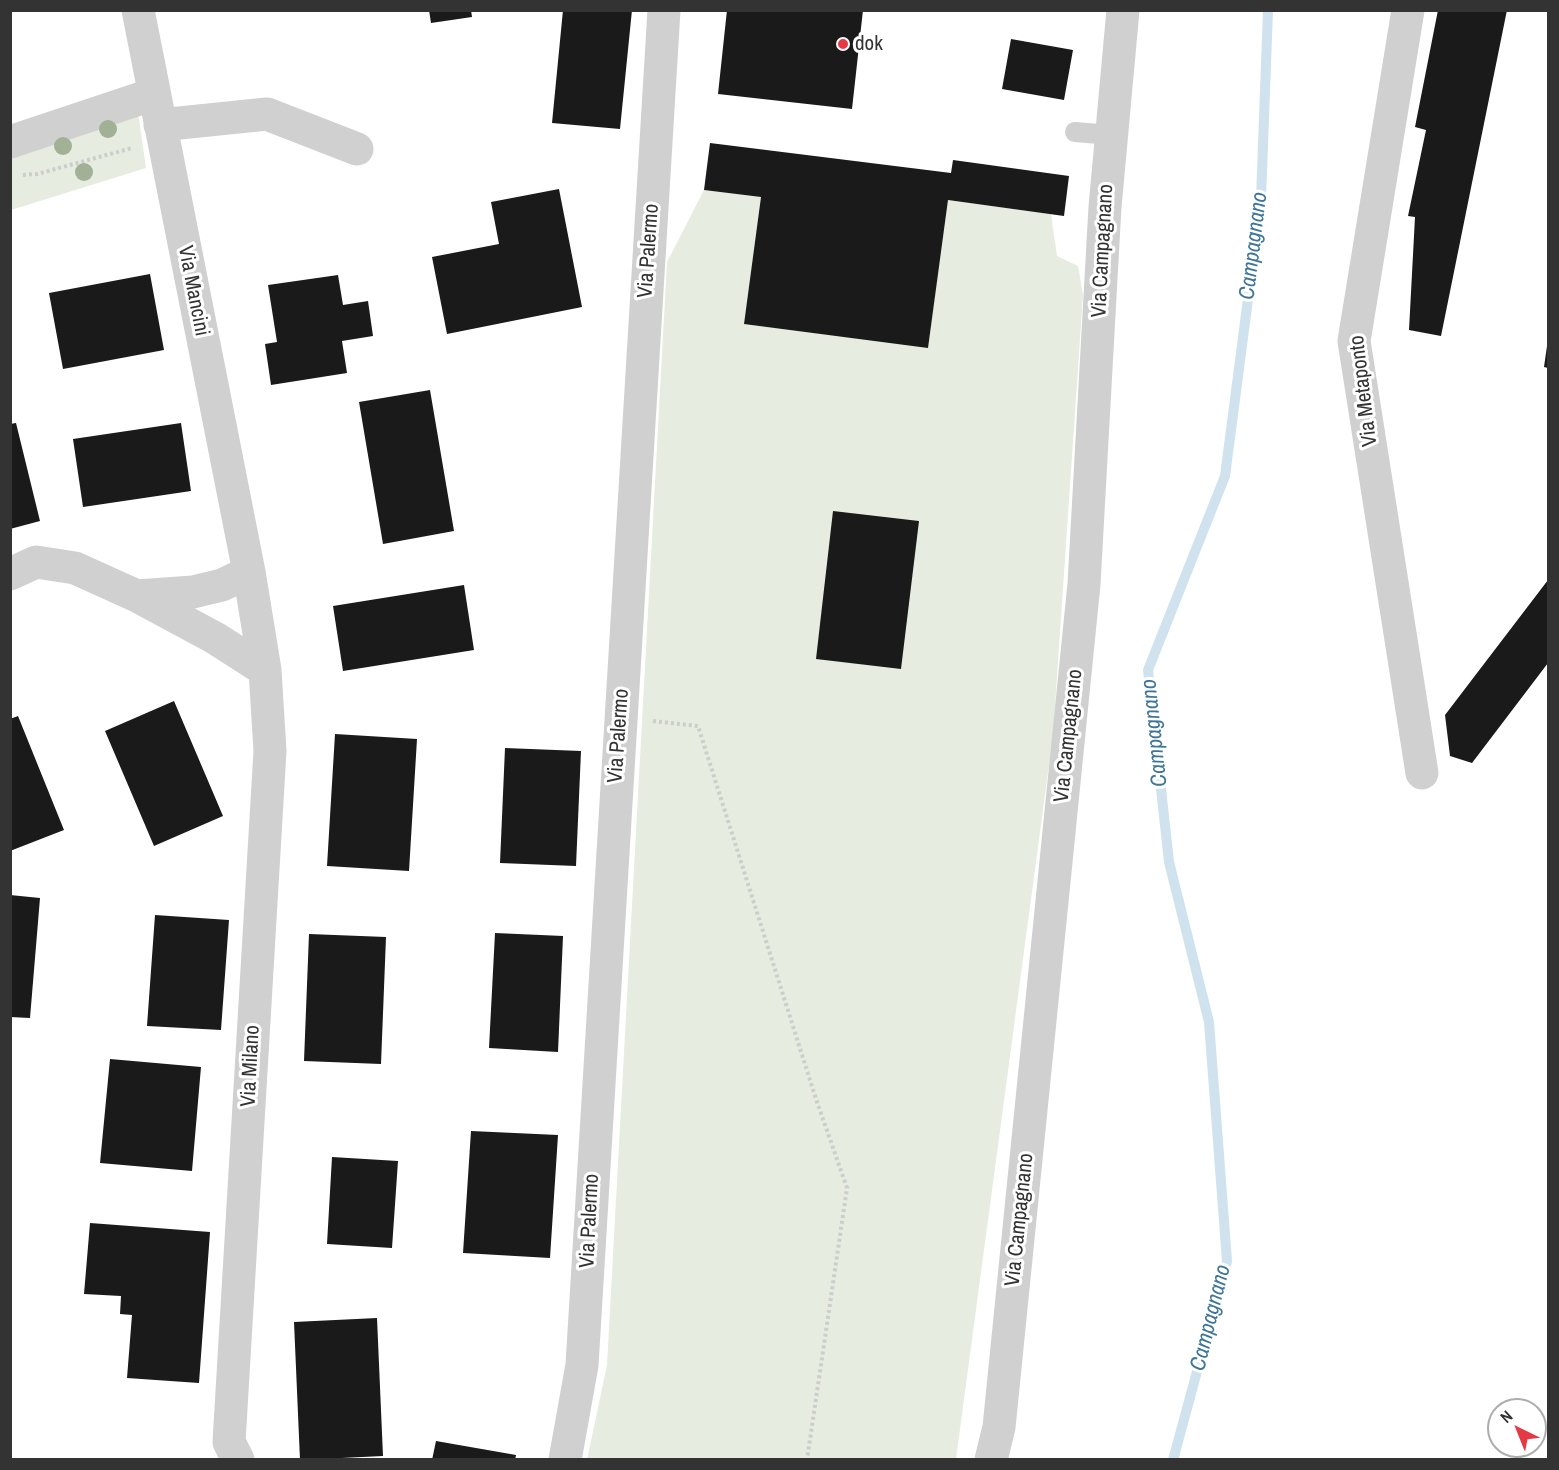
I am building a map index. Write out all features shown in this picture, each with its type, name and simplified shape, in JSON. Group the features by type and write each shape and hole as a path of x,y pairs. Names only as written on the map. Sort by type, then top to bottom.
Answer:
{"street":[{"name":"Via Mancini","path":"138,10 249,572 266,670"},
{"name":"Via Palermo","path":"565,1460 582,1365 664,10"},
{"name":"Via Campagnano","path":"991,1460 999,1427 1084,584 1111,135 1123,10"},
{"name":"Via Metaponto","path":"1408,10 1354,341 1422,773"},
{"path":"10,142 157,110 267,114 357,149"},
{"path":"10,574 36,562 75,568 137,596 214,638 266,670"},
{"path":"137,596 193,592 222,585 249,572"},
{"name":"Via Milano","path":"238,1460 229,1442 270,751 266,670"}],"lane":[{"path":"1075,132 1111,135"}],"path":[{"path":"19,176 37,174 133,147"},
{"path":"652,721 698,726 816,1100 847,1188 807,1460"}],"shaded area":[{"path":"138,112 146,168 11,210 10,156"},
{"path":"704,190 761,197 744,324 928,347 948,200 1051,214 1057,256 1078,266 1083,295 1053,735 956,1459 587,1460 607,1365 667,262"}],"building":[{"path":"429,10 471,10 472,17 431,23"},
{"path":"563,10 632,10 620,129 552,123"},
{"path":"727,10 863,10 852,109 718,94"},
{"path":"1438,10 1507,10 1441,336 1409,330 1415,217 1408,216 1426,130 1415,127"},
{"path":"1011,39 1073,50 1064,100 1002,89"},
{"path":"710,143 951,173 953,160 1069,176 1064,216 948,200 928,348 744,324 761,197 704,190"},
{"path":"559,189 582,307 447,334 432,257 499,244 491,202"},
{"path":"150,274 164,350 63,369 49,293"},
{"path":"338,275 343,305 368,301 373,336 342,341 347,373 271,385 265,344 277,342 268,285"},
{"path":"1548,346 1548,368 1544,367"},
{"path":"430,390 454,531 383,544 359,402"},
{"path":"16,423 40,521 10,529 10,424"},
{"path":"181,423 191,491 83,507 73,439"},
{"path":"833,511 919,521 901,669 816,659"},
{"path":"1548,580 1548,663 1472,763 1450,756 1445,715"},
{"path":"464,585 474,650 343,671 333,606"},
{"path":"174,701 223,816 154,846 105,731"},
{"path":"18,716 64,830 10,851 10,719"},
{"path":"335,734 417,739 409,871 327,866"},
{"path":"505,748 581,751 576,866 500,863"},
{"path":"10,895 40,898 30,1018 10,1017"},
{"path":"155,915 229,920 221,1030 147,1026"},
{"path":"495,933 563,936 558,1052 489,1048"},
{"path":"309,934 386,937 381,1064 304,1061"},
{"path":"110,1059 201,1067 192,1171 100,1163"},
{"path":"471,1131 558,1135 550,1258 463,1253"},
{"path":"332,1157 398,1161 392,1248 327,1244"},
{"path":"90,1223 210,1232 199,1383 127,1378 132,1315 120,1314 121,1296 84,1294"},
{"path":"377,1318 383,1456 300,1460 294,1322"},
{"path":"436,1441 516,1455 515,1460 432,1460"}],"waterway":[{"name":"Campagnano","path":"1173,1460 1227,1261 1209,1022 1169,862 1148,670 1225,476 1261,199 1268,10"}],"place":[{"name":"dok","path":"843,44"}]}
